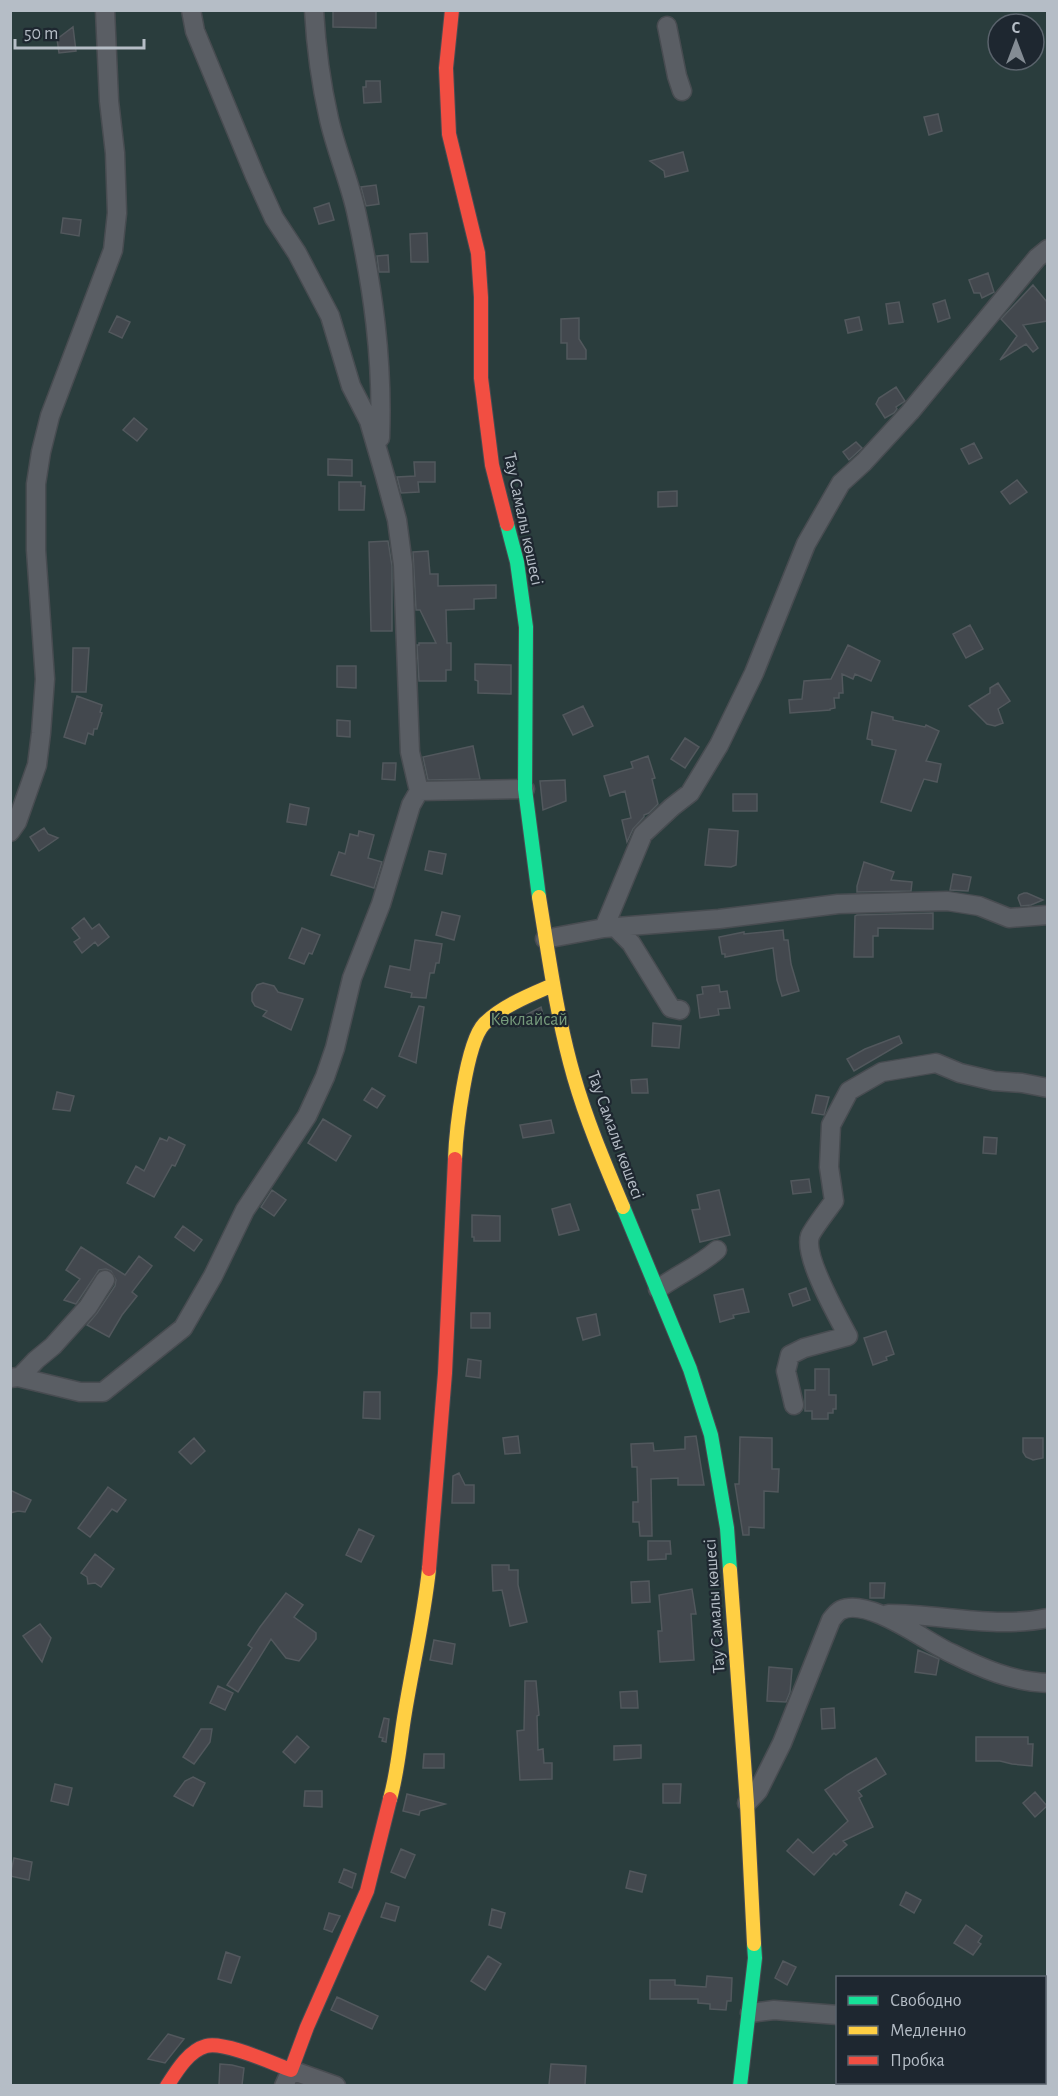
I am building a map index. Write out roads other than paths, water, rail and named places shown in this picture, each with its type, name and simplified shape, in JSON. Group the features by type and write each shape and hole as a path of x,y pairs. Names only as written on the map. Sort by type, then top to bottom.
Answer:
{"street":[{"path":"10,832 18,822 37,765 42,722 45,679 36,550 36,484 41,452 50,416 113,250 117,213 105,10"},
{"path":"15,1378 75,1390 103,1392 183,1328 213,1276 245,1210 307,1116 326,1077 352,978 381,904 411,805 419,791 410,752 403,565 397,520 379,455 369,421 351,386 330,315 297,254 274,218 195,32 191,10"},
{"path":"314,10 319,60 329,120 356,210 377,325 381,365 379,455"},
{"name":"Тау Самалы көшесі","path":"452,10 446,68 448,134 478,253 481,297 481,378 492,465 517,562 526,627 525,789 545,939 574,1077 590,1128 690,1369 711,1435 730,1559 755,1958 740,2085"},
{"path":"667,26 682,91"},
{"path":"610,927 643,834 690,793 719,745 754,673 806,544 841,483 864,462 910,412 1037,258 1047,249"},
{"path":"419,791 525,789"},
{"path":"545,939 610,927 719,919 838,904 947,901 979,906 1009,918 1047,915"},
{"path":"610,927 631,943 671,1008 680,1011"},
{"path":"288,2078 315,2007 367,1891 396,1777 405,1713 425,1608 445,1374 455,1153 464,1086 474,1041 483,1025 497,1014 528,996 554,985"},
{"path":"794,1405 786,1371 790,1355 804,1348 848,1336 818,1274 809,1248 810,1235 834,1201 829,1167 831,1125 849,1091 882,1072 936,1063 983,1079 1047,1088"},
{"path":"658,1289 675,1277 698,1266 717,1250"},
{"path":"15,1378 53,1347 81,1315 105,1280"},
{"path":"75,1390 85,1395 90,1402 91,1410"},
{"path":"747,1803 758,1791 782,1743 831,1620 839,1611 848,1608 878,1614 974,1621 1047,1618"},
{"path":"878,1614 914,1631 949,1653 1012,1679 1047,1683"},
{"path":"750,2013 774,2010 836,2015"},
{"path":"167,2085 191,2055 207,2046 220,2045 288,2078 336,2085"}],"park label":[{"name":"Көклайсай","path":"529,1019"}]}
